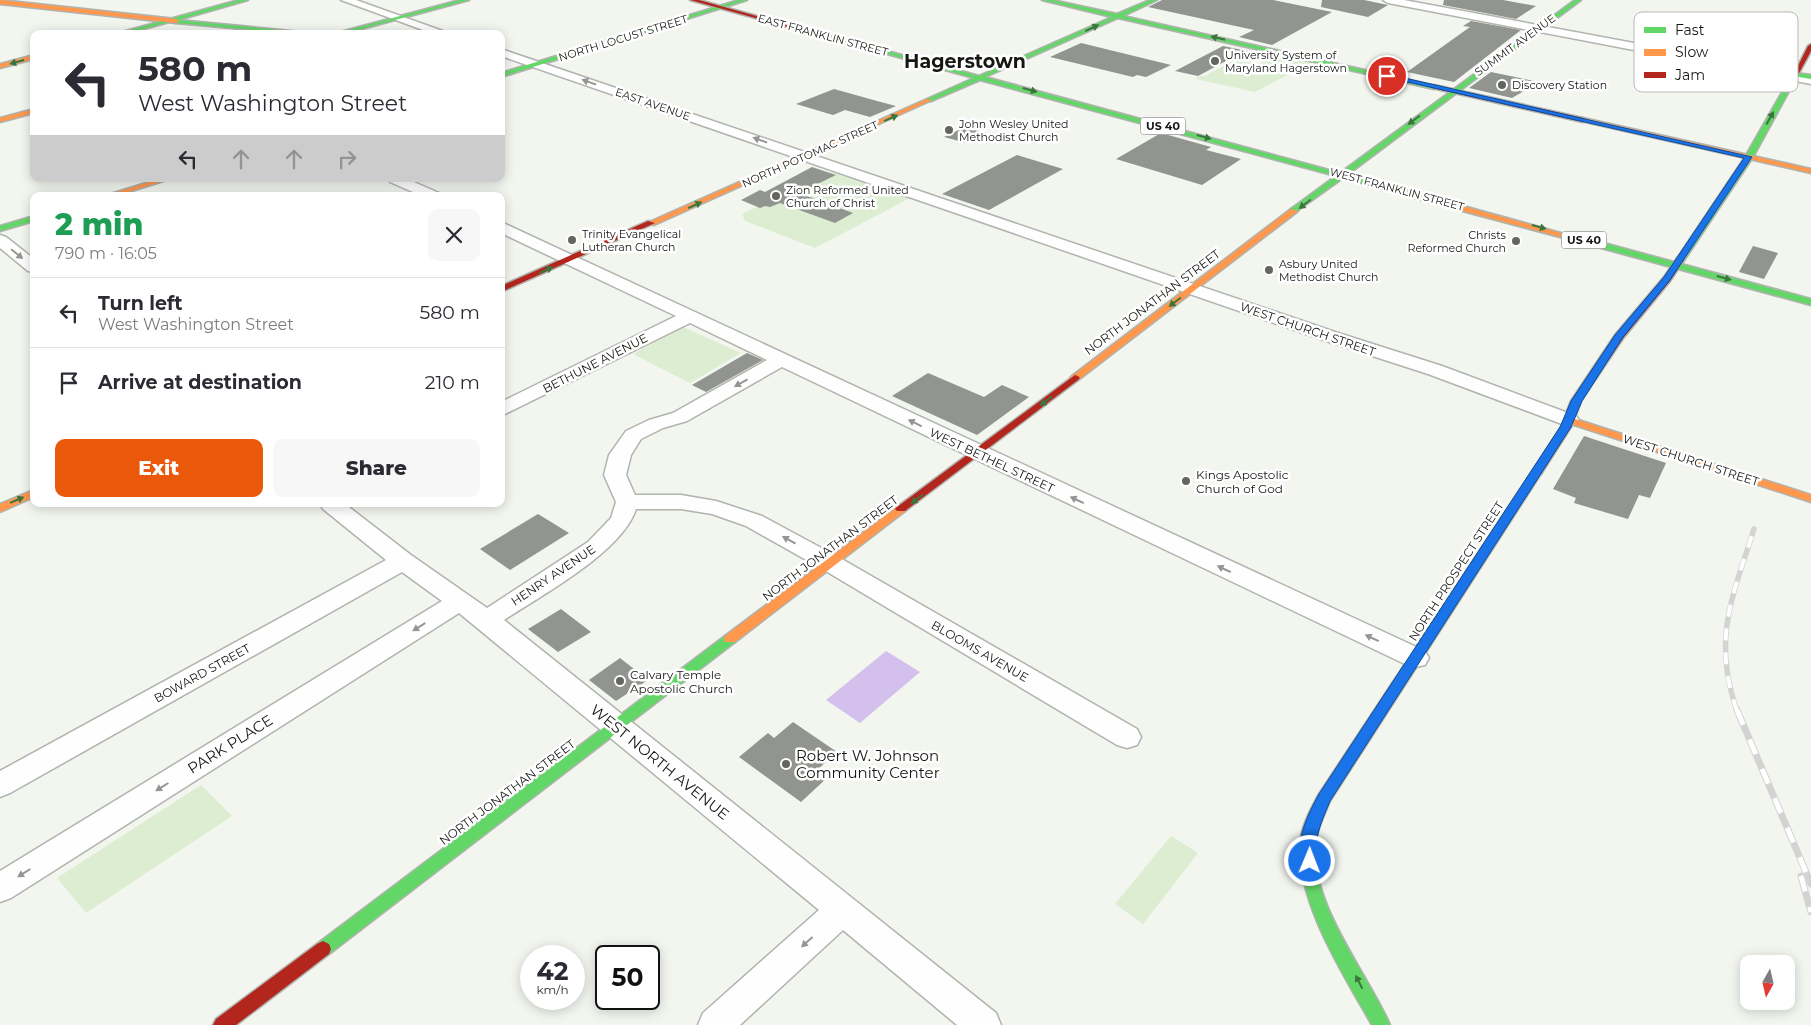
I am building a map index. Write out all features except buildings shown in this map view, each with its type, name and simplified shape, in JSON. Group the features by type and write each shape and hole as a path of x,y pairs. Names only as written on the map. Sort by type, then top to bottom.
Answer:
{"main road":[{"path":"132,30 245,0"},
{"path":"351,30 466,0"},
{"name":"EAST FRANKLIN STREET","path":"693,0 983,77"},
{"name":"NORTH LOCUST STREET","path":"505,74 744,0"},
{"path":"1045,0 1811,171"},
{"name":"NORTH POTOMAC STREET","path":"505,288 1154,0"},
{"name":"SUMMIT AVENUE","path":"1454,91 1578,0"},
{"path":"0,2 276,30"},
{"name":"NORTH PROSPECT STREET","path":"1798,70 1811,46"},
{"path":"0,66 30,58"},
{"name":"WEST FRANKLIN STREET","path":"983,77 1811,302"},
{"path":"1798,77 1811,79"},
{"name":"NORTH JONATHAN STREET","path":"222,1025 1454,91"},
{"name":"NORTH PROSPECT STREET","path":"1381,1025 1321,906 1311,875 1308,847 1312,824 1324,798 1570,420 1576,401 1620,335 1635,316 1655,296 1677,265 1749,157 1786,92"},
{"path":"0,120 30,113"},
{"path":"121,192 153,182"},
{"path":"0,228 30,219"},
{"name":"WEST CHURCH STREET","path":"1570,420 1811,499"},
{"path":"0,508 30,495"}],"street":[{"path":"346,0 435,30"},
{"path":"1388,0 1634,47"},
{"name":"EAST AVENUE","path":"505,53 806,156"},
{"path":"1798,77 1811,79"},
{"name":"WEST CHURCH STREET","path":"806,156 1192,289 1435,370 1570,420"},
{"path":"402,182 425,192"},
{"name":"WEST BETHEL STREET","path":"505,229 688,317 783,359 978,453 1416,658"},
{"path":"0,240 30,264"},
{"name":"BETHUNE AVENUE","path":"505,408 688,317"},
{"path":"627,502 615,475 620,454 633,435 656,424 680,417 783,359"},
{"name":"BLOOMS AVENUE","path":"627,502 682,502 716,508 754,521 832,564 1127,737"},
{"name":"HENRY AVENUE","path":"487,620 596,547 621,520 627,502"},
{"name":"WEST NORTH AVENUE","path":"335,507 403,561 487,620 984,1025"},
{"name":"BOWARD STREET","path":"0,785 403,561"},
{"name":"PARK PLACE","path":"0,888 460,601"},
{"path":"715,1025 843,910"}],"green space":[{"path":"1275,55 1310,63 1255,92 1196,79 1230,62 1240,61 1259,64"},
{"path":"831,172 910,198 815,248 745,221 742,214"},
{"path":"683,327 741,353 690,383 633,354"},
{"path":"201,785 232,816 86,913 57,878"},
{"path":"1171,836 1198,853 1143,924 1115,904"}],"shaded area":[{"path":"886,651 920,672 860,723 826,700"}],"railway":[{"path":"1737,711 1726,662 1726,640 1732,598 1754,529"},
{"path":"1737,710 1811,884"},
{"path":"1801,876 1811,912"}],"traffic: fast":[{"path":"133,30 245,0"},
{"path":"351,30 466,0"},
{"path":"505,74 744,0"},
{"path":"1045,0 1434,87"},
{"path":"929,100 1154,0"},
{"path":"1294,211 1578,0"},
{"path":"176,21 275,30"},
{"path":"804,30 1402,192"},
{"path":"1798,75 1811,77"},
{"path":"1680,260 1749,157 1785,92"},
{"path":"0,229 30,219"},
{"path":"1582,240 1811,302"},
{"path":"1381,1025 1334,938 1314,890 1309,867 1308,845 1310,833 1324,798 1537,472"},
{"path":"323,949 730,639"}],"traffic: slow":[{"path":"0,2 176,21"},
{"path":"0,66 30,58"},
{"path":"651,223 929,100"},
{"path":"0,120 30,112"},
{"path":"1583,120 1811,171"},
{"path":"122,192 156,182"},
{"path":"1402,192 1582,240"},
{"path":"1075,378 1294,211"},
{"path":"1569,420 1811,499"},
{"path":"0,508 30,495"},
{"path":"730,639 901,509"}],"traffic: jam":[{"path":"693,0 804,30"},
{"path":"1798,70 1811,46"},
{"path":"1434,87 1583,120"},
{"path":"505,287 651,223"},
{"path":"1537,472 1566,427 1576,401 1620,335 1667,279 1680,260"},
{"path":"901,509 1075,378"},
{"path":"222,1025 323,949"}],"place":[{"name":"University System of Maryland Hagerstown","path":"1215,61"},
{"name":"Discovery Station","path":"1502,85"},
{"name":"John Wesley United Methodist Church","path":"949,130"},
{"name":"Zion Reformed United Church of Christ","path":"776,196"},
{"name":"Trinity Evangelical Lutheran Church","path":"572,240"},
{"name":"Christs Reformed Church","path":"1516,241"},
{"name":"Asbury United Methodist Church","path":"1269,270"},
{"name":"Kings Apostolic Church of God","path":"1186,481"},
{"name":"Calvary Temple Apostolic Church","path":"620,681"},
{"name":"Robert W. Johnson Community Center","path":"786,764"}],"district":[{"name":"Hagerstown","path":"965,61"}],"route":[{"path":"1310,861 1308,847 1312,824 1324,798 1566,427 1576,401 1620,335 1635,316 1655,296 1749,157 1387,76"}]}
